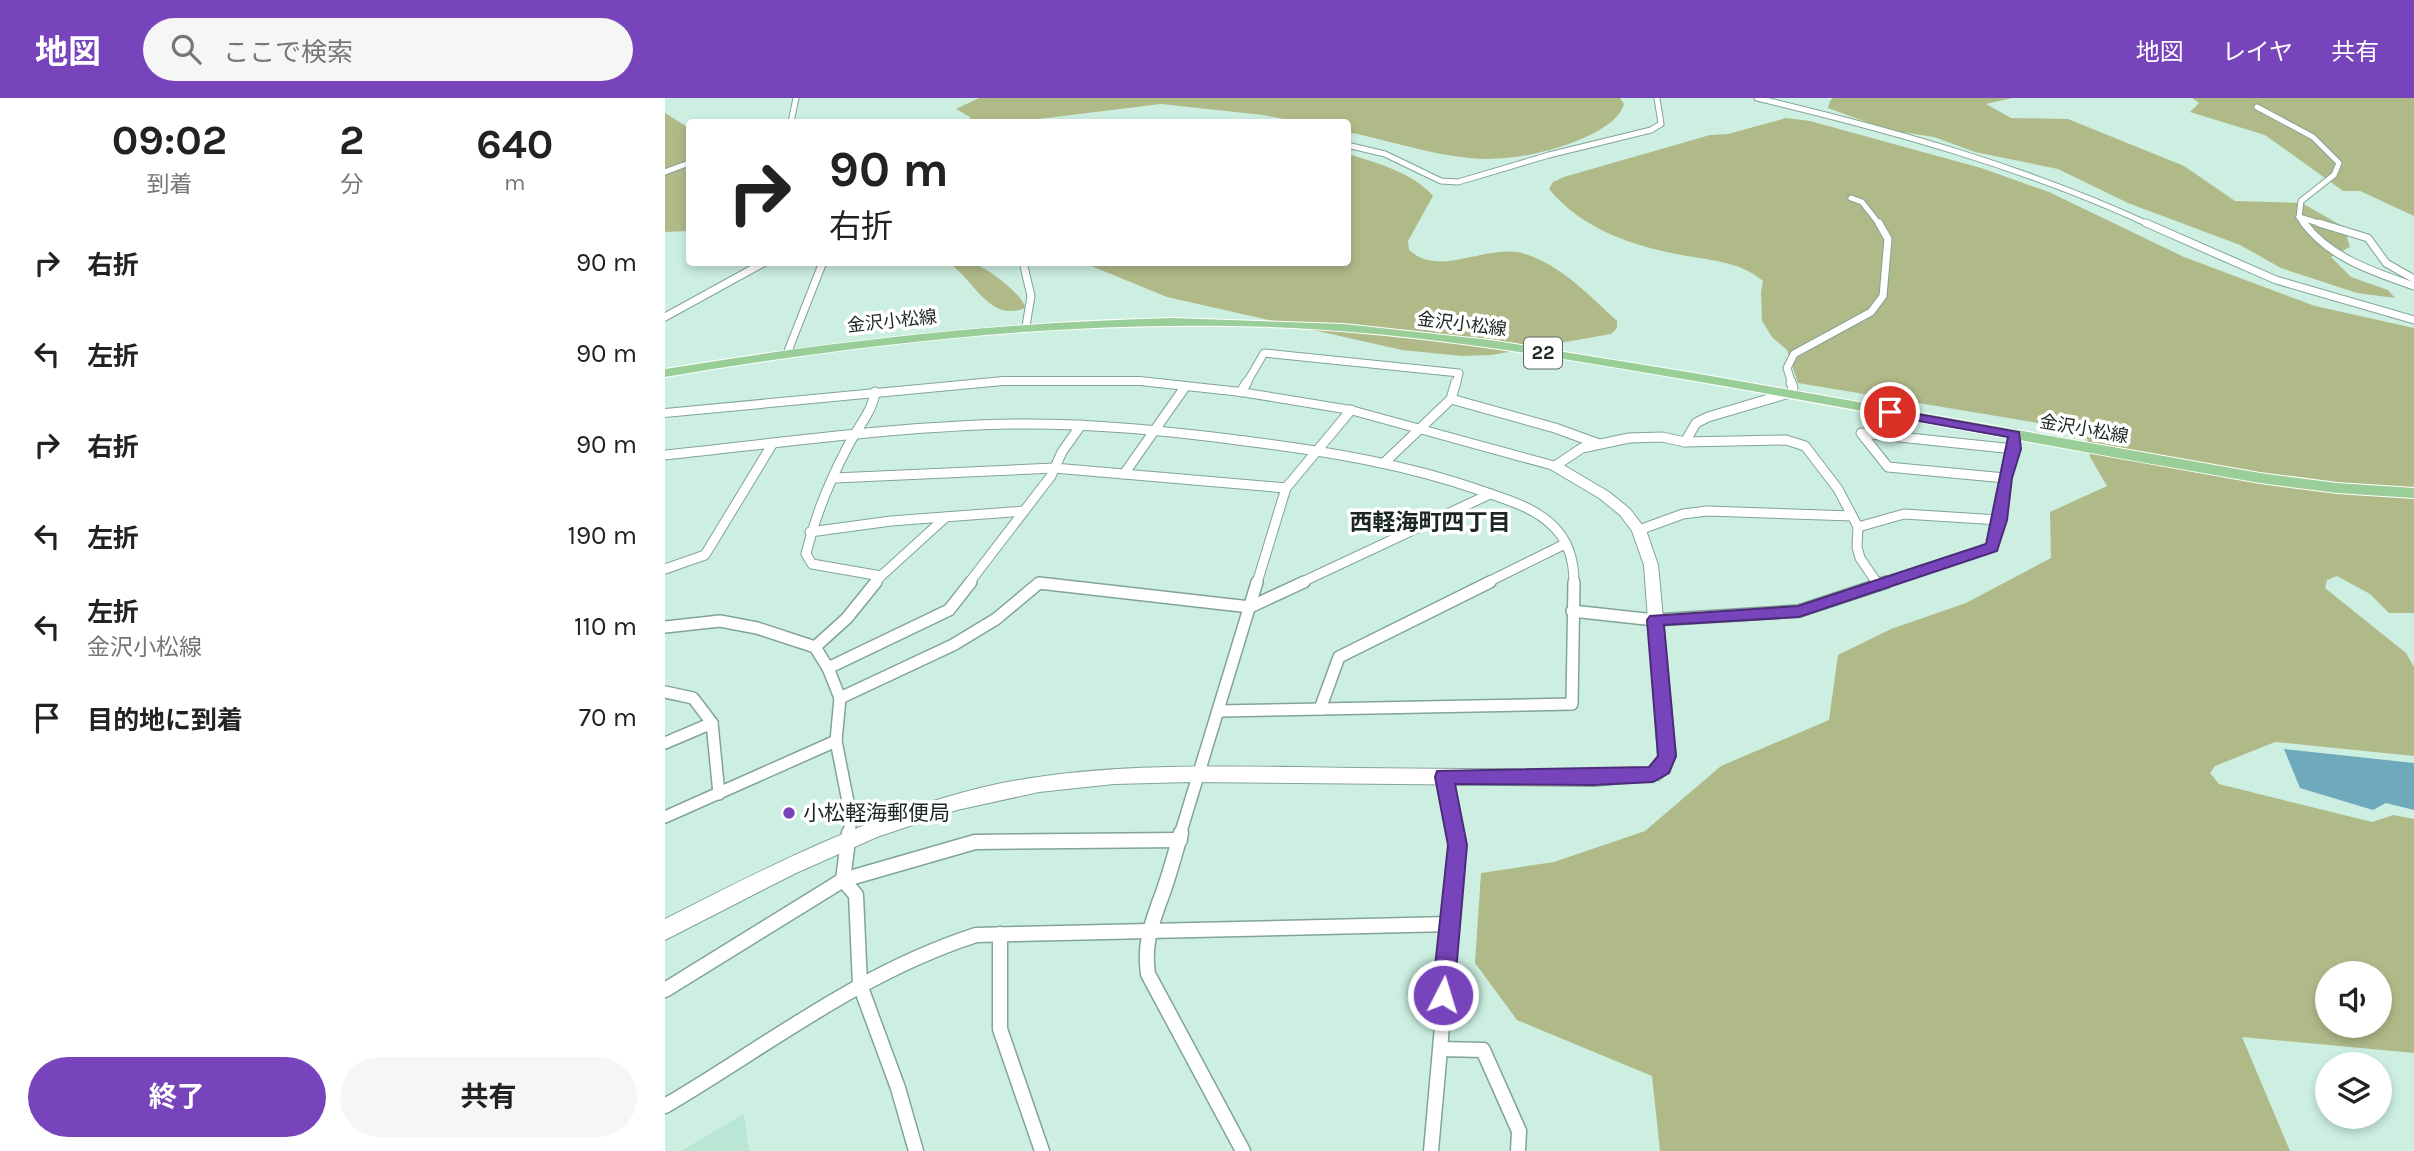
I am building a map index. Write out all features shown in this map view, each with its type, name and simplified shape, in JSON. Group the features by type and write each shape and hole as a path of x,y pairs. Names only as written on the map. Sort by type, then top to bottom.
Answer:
{"main road":[{"name":"金沢小松線","path":"665,365 790,348 1027,323 1173,322 1336,327 1541,352 2287,474 2414,484"},
{"name":"金沢小松線","path":"665,373 790,348"},
{"name":"金沢小松線","path":"1790,391 2014,442 2288,483 2414,493"}],"street":[{"path":"792,119 796,98"},
{"path":"1351,146 1385,154 1441,180 1458,182 1549,155 1651,130 1661,124 1657,98"},
{"path":"1757,98 1808,110 2031,176 2072,191 2258,273 2414,320"},
{"path":"2257,107 2333,152 2339,163 2334,175 2301,201 2299,217 2309,232 2333,251 2376,273 2414,286"},
{"path":"665,172 686,164"},
{"path":"1685,442 1696,424 1708,417 1790,391 1787,368 1794,354 1871,312 1883,296 1888,239 1872,212 1862,202 1851,198"},
{"path":"2299,217 2368,238 2386,263 2414,279"},
{"path":"665,317 758,266"},
{"path":"790,348 821,266"},
{"path":"1024,266 1031,296 1027,323"},
{"path":"1241,392 1264,353 1459,373 1451,399 1384,463"},
{"path":"665,413 875,392 1050,379 1140,381 1241,392 1351,410 1555,466 1604,495 1625,512 1639,530 1651,565 1667,756 1663,767 1653,775 1594,778 1200,774 1089,779 1003,791 922,813 849,838 779,869 665,930"},
{"path":"1124,474 1185,387"},
{"path":"875,392 874,405 854,435 810,532 806,554 813,564 881,576"},
{"path":"1451,399 1555,428 1599,444"},
{"path":"1243,1151 1148,974 1144,951 1146,929 1159,905 1286,488 1351,410"},
{"path":"665,455 854,435 1013,424 1155,429 1316,450 1445,478 1528,509 1551,524 1565,544 1574,566 1572,704 1219,711"},
{"path":"828,668 949,610 1051,476 1062,452 1081,425"},
{"path":"1572,611 1655,620 1799,611 1992,547 2014,442 1861,433 1888,467 2005,478"},
{"path":"1555,466 1582,448 1662,437 1685,442 1786,440 1805,446 1838,489 1858,527 1857,547 1860,558 1878,585"},
{"path":"665,569 705,555 773,443"},
{"path":"835,478 1054,468 1286,488"},
{"path":"840,698 947,649 993,621 1026,591 1039,583 1250,607 1490,494"},
{"path":"810,532 1024,511"},
{"path":"1639,530 1683,513 1852,516"},
{"path":"1858,527 1904,514 1999,520"},
{"path":"815,647 847,618 881,576 946,517"},
{"path":"1320,709 1339,657 1565,544"},
{"path":"665,627 720,621 757,628 815,647 828,668 840,698 836,741 851,817 843,880 856,895 860,985 898,1088 916,1151"},
{"path":"665,692 693,698 712,723 719,794"},
{"path":"665,743 712,723"},
{"path":"665,817 836,741"},
{"path":"1431,1151 1458,845 1444,777"},
{"path":"665,990 843,880 975,842 1179,840"},
{"path":"665,1105 860,985 936,945 976,935 1146,929 1395,928 1450,924"},
{"path":"1000,934 1000,1029 1042,1151"},
{"path":"1441,1049 1483,1050 1519,1131 1518,1151"}],"shaded area":[{"path":"979,98 1620,98 1624,104 1611,122 1576,141 1531,154 1484,159 1439,153 1351,133 1351,119 1285,119 1161,104 1038,119 970,119 956,109"},
{"path":"1833,98 2012,98 1986,104 2011,118 2068,119 2184,166 2235,201 2302,203 2344,227 2350,247 2331,257 2351,277 2388,290 2395,298 2357,293 2281,268 2240,245 2128,203 2058,169 1975,152 1934,137 1888,130 1828,108"},
{"path":"2192,98 2414,98 2414,216 2360,191 2343,191 2265,135 2190,112 2199,103"},
{"path":"665,113 686,126 686,231 665,232"},
{"path":"1786,118 1810,121 1981,168 2049,192 2184,257 2315,306 2414,328 2414,613 2389,613 2370,594 2337,576 2327,580 2325,588 2406,653 2414,667 2414,756 2275,742 2215,766 2210,773 2219,784 2372,822 2393,815 2414,819 2414,1053 2242,1037 2290,1151 1660,1151 1652,1076 1517,1020 1475,963 1481,873 1554,862 1645,831 1721,766 1829,720 1838,655 1891,629 1966,603 2051,558 2050,512 2107,486 2090,457 2086,431 1798,383 1787,350 1772,337 1762,321 1763,281 1735,266 1645,247 1609,234 1577,215 1549,189 1553,182 1564,177 1710,135 1728,134"},
{"path":"1351,155 1405,175 1433,196 1408,241 1409,250 1422,258 1436,261 1450,261 1495,252 1525,254 1563,273 1617,321 1617,328 1611,334 1491,355 1462,356 1402,350 1167,297 1091,266 1351,266"},
{"path":"953,266 980,266 986,269 1018,296 1025,308 1002,310 992,305"},
{"path":"744,1114 749,1151 681,1151"}],"water":[{"path":"2284,749 2414,763 2414,810 2386,803 2373,810 2300,788"}],"place":[{"name":"小松軽海郵便局","path":"789,813"}],"district":[{"name":"西軽海町四丁目","path":"1430,522"}],"route":[{"path":"1443,995 1458,845 1444,777 1594,778 1653,775 1663,767 1667,756 1655,620 1799,611 1992,547 2015,434 1890,412"}]}
